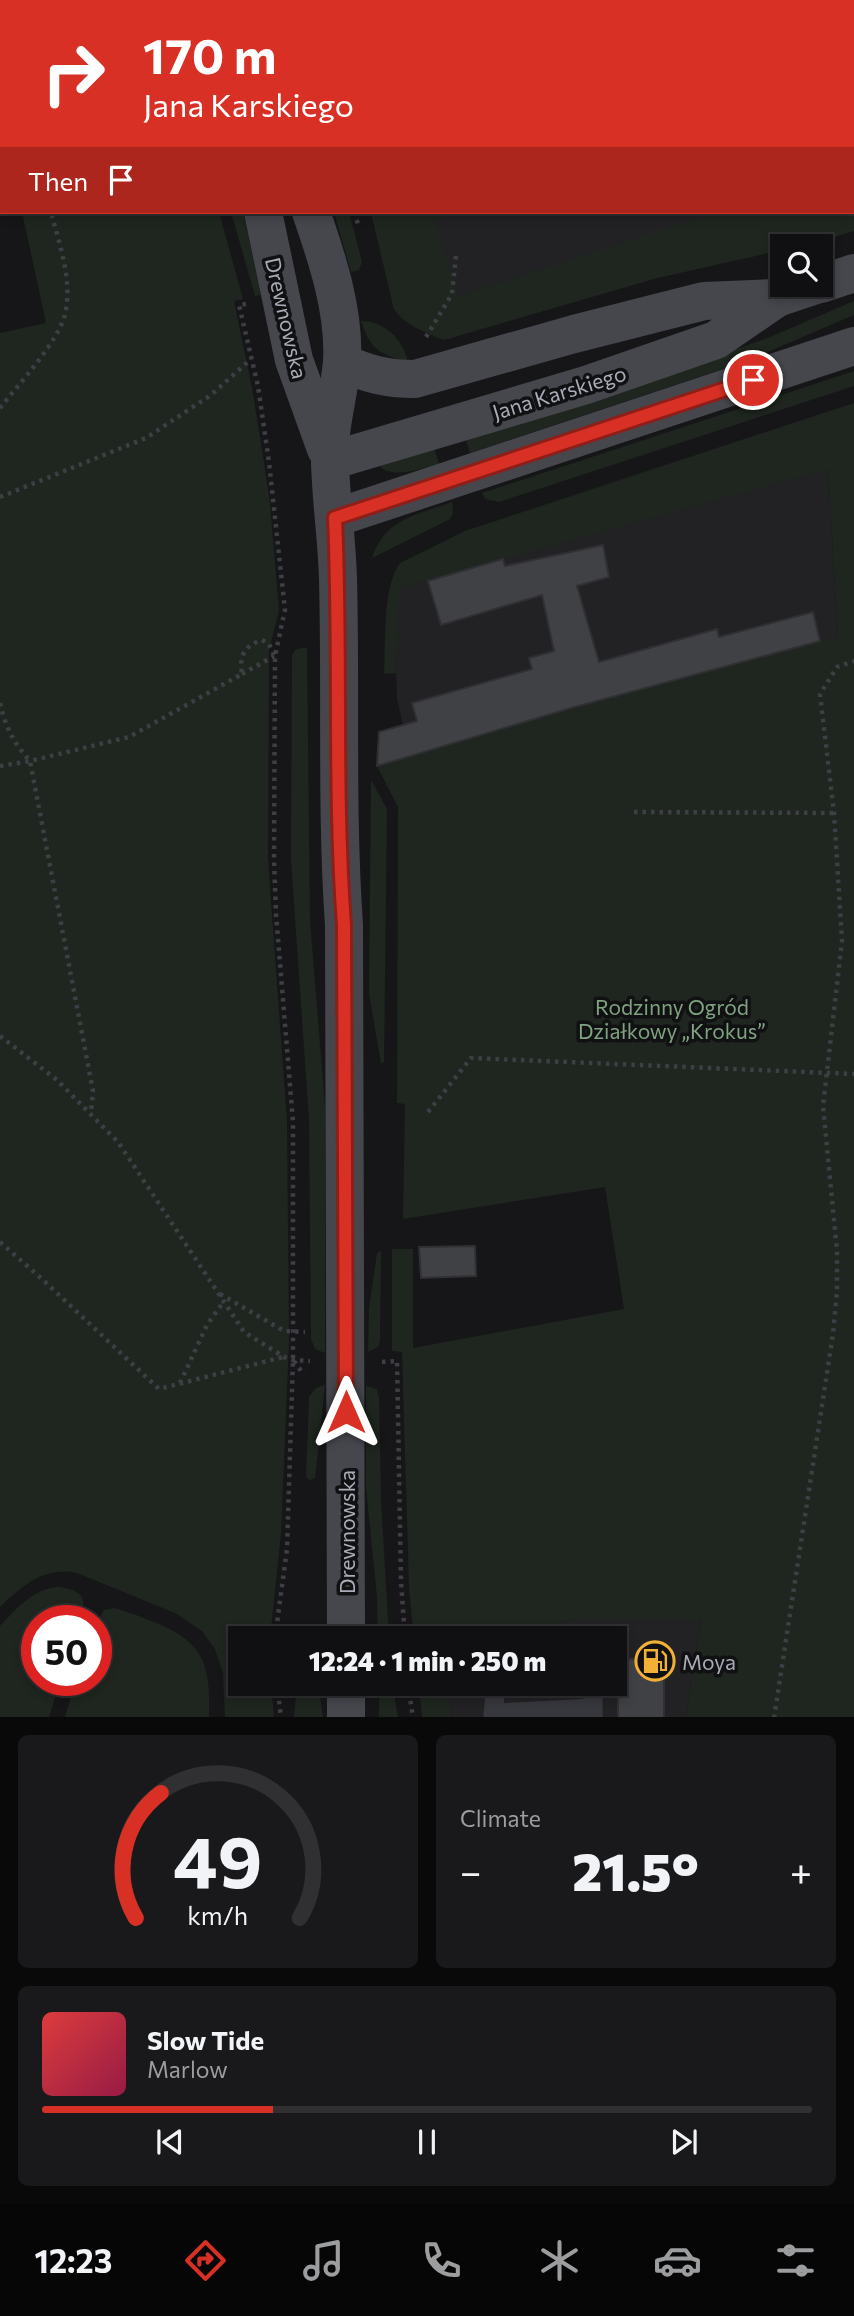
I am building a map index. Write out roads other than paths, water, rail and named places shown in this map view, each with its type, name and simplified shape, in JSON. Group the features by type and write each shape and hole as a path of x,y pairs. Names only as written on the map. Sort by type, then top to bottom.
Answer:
{"main road":[{"name":"Drewnowska","path":"263,214 294,360 323,433 330,461"},
{"name":"Drewnowska","path":"312,214 337,310 342,362 331,434 330,461 339,612 344,925 346,1626"},
{"name":"Jana Karskiego","path":"833,279 854,273"},
{"name":"Jana Karskiego","path":"330,461 586,385 716,340 780,297"},
{"name":"Jana Karskiego","path":"342,362 375,376 415,379 574,334 704,302 777,298"},
{"path":"335,518 854,346"},
{"path":"346,1696 346,1717"}],"lane":[{"path":"495,1696 493,1715 593,1713"}],"place":[{"name":"Moya","path":"655,1661"}],"park label":[{"name":"Rodzinny Ogród Działkowy „Krokus”","path":"672,1018"}]}
